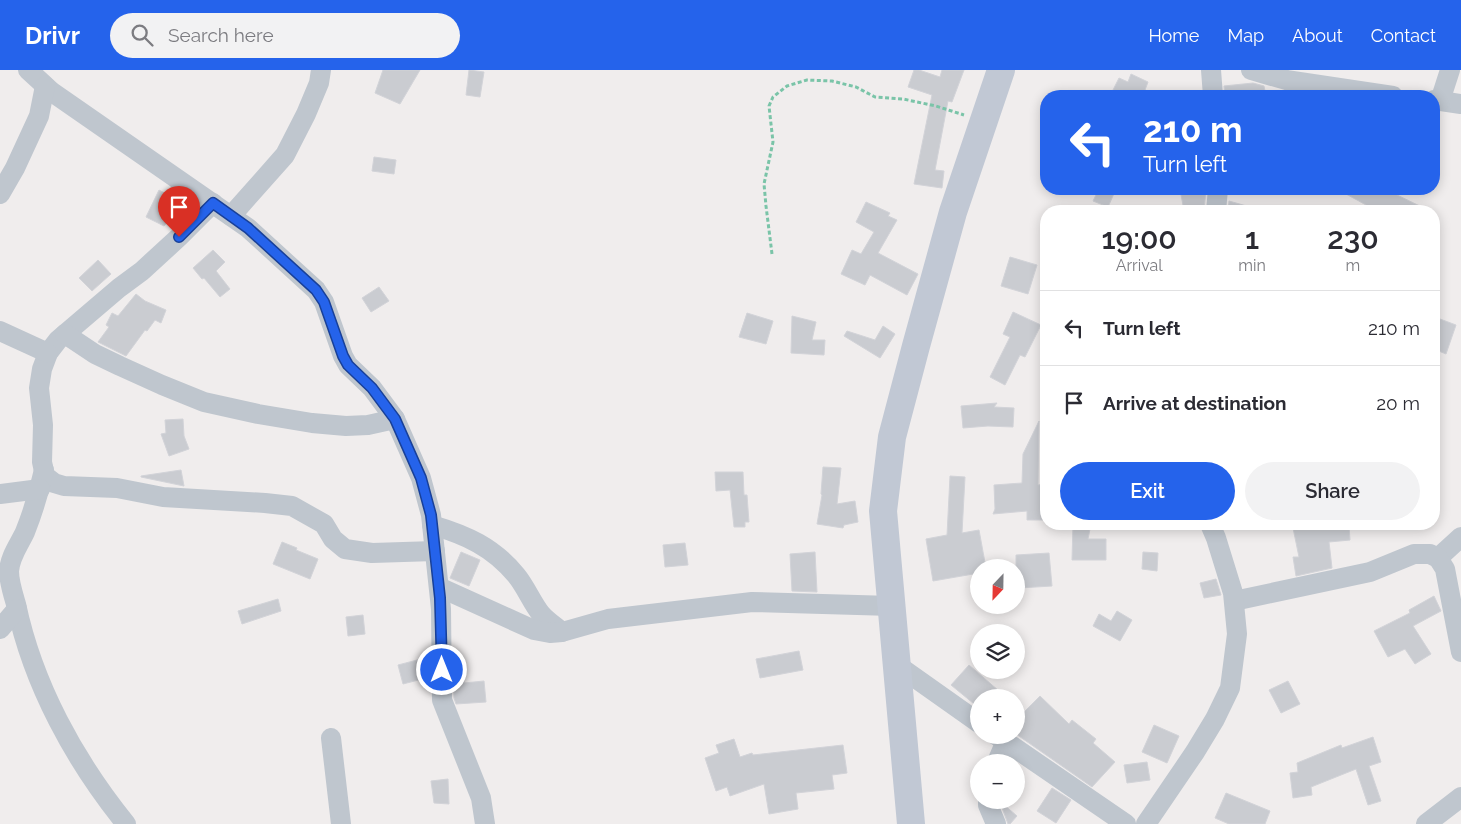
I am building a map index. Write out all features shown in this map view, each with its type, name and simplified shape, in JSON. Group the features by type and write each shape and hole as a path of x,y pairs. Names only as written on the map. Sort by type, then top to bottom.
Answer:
{"street":[{"path":"28,70 52,92 81,113 248,228 316,290 324,302 348,365 372,388 395,419 421,478 431,515 441,609 442,700 480,798 485,824"},
{"path":"231,216 285,155 306,114 319,83 321,70"},
{"path":"911,824 883,511 892,437 916,346 954,212 1001,70"},
{"path":"1211,70 1213,90"},
{"path":"1250,70 1286,80 1353,90"},
{"path":"1440,94 1450,70"},
{"path":"0,194 15,168 39,116 45,86"},
{"path":"1440,101 1461,104"},
{"path":"126,824 82,762 50,705 20,627 9,572 11,559 27,526 42,480 43,425 39,388 42,369 48,353 58,340 142,271 213,203"},
{"path":"0,331 48,353"},
{"path":"65,334 95,354 204,402 258,414 320,424 368,425 395,419"},
{"path":"0,494 42,480 45,476 54,483 64,486 117,488 162,497 256,502 292,506 324,524 333,539 350,551 372,553 435,551"},
{"path":"432,525 454,531 479,542 502,559 517,576 541,614 562,632"},
{"path":"1146,824 1216,719 1230,688 1237,634 1234,601 1233,592 1213,530"},
{"path":"1438,558 1461,537"},
{"path":"1234,601 1370,572 1414,554 1430,554 1438,558 1445,569 1461,652"},
{"path":"439,587 534,630 550,633 562,632 608,619 752,602 892,606"},
{"path":"0,629 17,609"},
{"path":"897,666 970,717"},
{"path":"331,738 341,824"},
{"path":"1010,744 1126,824"},
{"path":"1426,824 1461,797"},
{"path":"990,809 996,824"}],"path":[{"path":"772,254 764,184 773,142 769,106 773,97 787,86 807,80 832,81 856,87 875,97 936,106 984,120"}],"building":[{"path":"383,70 420,70 400,104 375,93"},
{"path":"469,70 484,72 480,97 466,95"},
{"path":"914,70 940,77 942,70 964,70 952,102 948,101 935,170 944,171 942,188 914,184 932,95 908,87"},
{"path":"1131,74 1148,82 1145,90 1113,90 1119,78 1128,82"},
{"path":"1253,83 1264,86 1265,90 1224,90 1224,86"},
{"path":"374,157 396,160 394,174 372,171"},
{"path":"159,190 179,201 169,221 164,226 146,217"},
{"path":"1096,195 1113,195 1109,205 1093,201"},
{"path":"1181,195 1205,195 1205,205 1183,205"},
{"path":"1348,195 1397,195 1418,205 1366,205"},
{"path":"1229,201 1243,205 1229,205"},
{"path":"866,202 890,213 888,216 897,220 878,253 918,274 907,295 870,275 865,285 841,274 852,250 861,254 874,232 856,222"},
{"path":"213,250 225,262 216,271 230,289 220,297 193,268"},
{"path":"1010,257 1037,265 1028,294 1001,286"},
{"path":"98,260 111,274 92,291 79,278"},
{"path":"379,287 389,301 371,312 362,298"},
{"path":"136,294 145,301 166,310 161,323 155,320 147,331 145,330 126,356 98,342 109,327 106,325 112,313 118,316"},
{"path":"1013,312 1040,325 1025,357 1020,355 1005,385 990,377 1010,337 1003,334"},
{"path":"747,313 773,321 766,344 739,337"},
{"path":"792,316 816,322 812,340 825,340 824,355 791,353"},
{"path":"1440,319 1456,325 1446,354 1440,352"},
{"path":"883,326 895,334 880,358 844,336 847,331 875,340"},
{"path":"997,403 994,407 1014,408 1013,427 963,428 961,406"},
{"path":"183,419 184,436 189,449 169,456 161,434 166,433 165,420"},
{"path":"1039,421 1038,485 1040,485 1040,520 1027,520 1027,511 993,514 995,509 994,485 1022,483 1023,454"},
{"path":"823,467 841,468 837,504 855,501 858,522 844,525 843,528 817,524 822,495"},
{"path":"181,470 184,486 141,477 141,476"},
{"path":"715,472 743,472 744,495 747,495 749,522 745,522 745,527 734,527 730,490 716,491"},
{"path":"950,476 965,477 962,533 979,530 984,559 970,559 970,575 933,581 926,539 947,535"},
{"path":"1073,530 1090,530 1088,539 1106,539 1106,560 1072,560"},
{"path":"1293,530 1349,530 1350,540 1329,542 1332,568 1296,576 1293,557 1299,557"},
{"path":"282,542 318,559 310,579 273,564"},
{"path":"685,543 688,565 665,567 663,545"},
{"path":"461,552 480,560 469,586 450,578"},
{"path":"815,552 817,592 792,591 790,554"},
{"path":"1143,552 1158,553 1157,571 1142,569"},
{"path":"1049,553 1052,586 1025,588 1025,559 1016,559 1016,555"},
{"path":"1216,579 1221,595 1204,598 1200,583"},
{"path":"1434,596 1441,611 1413,626 1431,654 1415,664 1405,649 1388,657 1374,631 1410,613 1409,610"},
{"path":"278,599 281,611 242,624 238,611"},
{"path":"1117,611 1132,620 1120,641 1093,626 1099,614 1111,621"},
{"path":"363,615 365,634 348,636 346,617"},
{"path":"799,651 803,670 760,678 756,659"},
{"path":"421,659 422,664 430,664 430,677 403,684 398,665"},
{"path":"462,661 464,683 484,681 486,702 456,704 454,698 453,662"},
{"path":"969,665 970,679 985,679 997,689 970,689 970,701 951,685"},
{"path":"1288,681 1300,704 1281,713 1269,690"},
{"path":"1040,696 1069,724 1072,720 1096,739 1093,743 1115,762 1092,787 1025,740 1025,711"},
{"path":"1154,725 1179,736 1167,763 1142,752"},
{"path":"1373,737 1381,762 1369,766 1381,801 1368,805 1356,769 1311,787 1312,795 1293,798 1290,773 1298,772 1297,763 1341,745 1342,748"},
{"path":"734,739 740,757 752,753 753,755 843,745 847,773 832,775 834,789 796,793 798,809 769,814 764,784 730,796 727,787 716,791 705,758 719,753 716,745"},
{"path":"1147,762 1150,780 1127,783 1124,765"},
{"path":"448,779 449,804 434,803 431,781"},
{"path":"1052,788 1071,800 1056,823 1037,811"},
{"path":"1226,793 1270,811 1265,824 1229,824 1215,818"},
{"path":"1002,809 1009,809 1017,816 1008,824"}],"route":[{"path":"179,237 213,203 248,228 316,290 324,302 343,356 348,365 372,388 395,419 421,478 431,515 441,609 442,670"}]}
